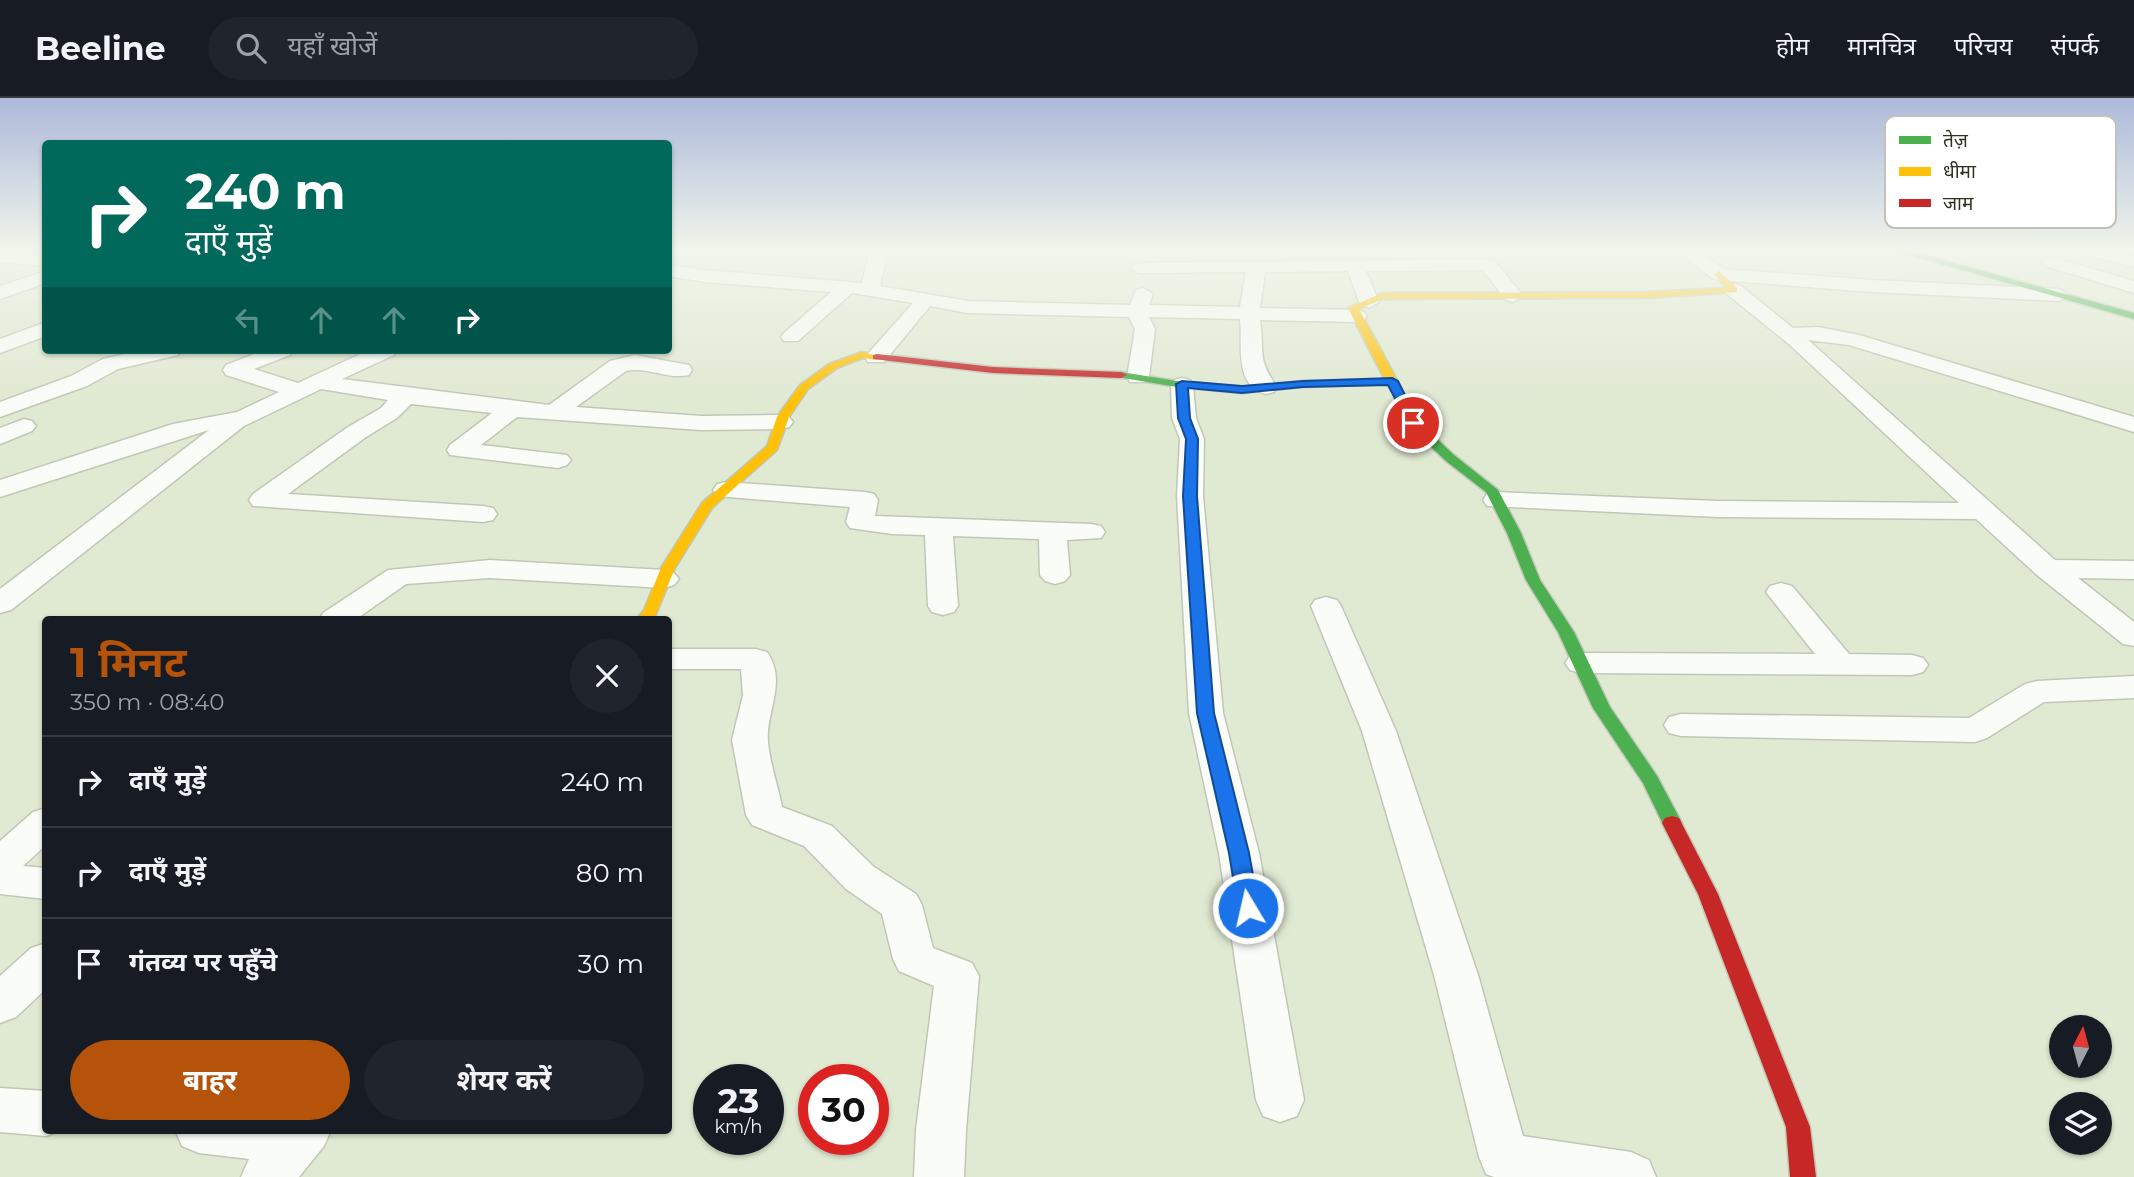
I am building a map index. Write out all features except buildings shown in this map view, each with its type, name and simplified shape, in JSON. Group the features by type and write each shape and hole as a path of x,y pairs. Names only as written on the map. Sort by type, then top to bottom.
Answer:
{"street":[{"path":"791,337 832,301"},
{"path":"876,357 924,301"},
{"path":"933,301 968,307 1249,315 1363,309 1374,301"},
{"path":"1138,377 1145,329 1137,312 1141,301"},
{"path":"1250,301 1249,315 1254,342 1250,358 1259,381 1266,387"},
{"path":"1361,301 1392,381 1413,423 1450,458 1490,490 1514,533 1533,580 1566,632 1602,708 1651,781 1708,894 1798,1127 1803,1177"},
{"path":"1749,301 1789,334 2047,569 2134,637"},
{"path":"2082,301 2134,316"},
{"path":"0,347 42,330"},
{"path":"1789,334 1818,333 1852,339 2134,425"},
{"path":"0,410 79,381 111,364 153,354"},
{"path":"272,354 234,370 308,386 512,409 701,423 781,422"},
{"path":"0,604 236,421 377,354"},
{"path":"647,616 652,611 664,579 706,506 774,447 781,422 804,387 833,366 862,355 993,370 1138,377 1242,390 1392,381"},
{"path":"556,411 618,366 635,362 681,370"},
{"path":"1182,384 1184,418 1192,439 1190,496 1206,713 1239,853 1280,1100"},
{"path":"405,396 389,413 357,432 262,500 483,514"},
{"path":"512,409 459,450 558,460"},
{"path":"0,489 182,429 248,415"},
{"path":"0,437 24,426"},
{"path":"726,489 865,500 860,522 892,526 1091,533"},
{"path":"1496,500 1718,509 1981,511"},
{"path":"939,527 943,606"},
{"path":"1052,531 1055,575"},
{"path":"340,616 398,576 489,569 664,579"},
{"path":"2047,569 2134,570"},
{"path":"1781,592 1840,664"},
{"path":"1326,606 1379,731 1456,975 1504,1157 1630,1177"},
{"path":"672,659 756,659 760,695 750,740 765,815 818,836 860,878 901,905 914,959 957,976 941,1130 939,1177"},
{"path":"1581,663 1912,665"},
{"path":"1681,725 1975,730 2037,692 2134,687"},
{"path":"0,864 42,826"},
{"path":"0,879 42,884"},
{"path":"0,1004 42,965"},
{"path":"0,1110 42,1114"},
{"path":"268,1134 302,1136"},
{"path":"266,1177 302,1136"}],"traffic: fast":[{"path":"2081,301 2134,316"},
{"path":"1121,375 1242,390 1303,384 1392,381"},
{"path":"1392,382 1413,423 1450,458 1491,490 1514,533 1533,580 1566,632 1602,708 1651,781 1672,823"}],"traffic: slow":[{"path":"1369,301 1353,308 1392,382"},
{"path":"647,616 668,568 707,506 773,447 783,417 804,387 833,366 862,355 877,357"}],"traffic: jam":[{"path":"877,357 993,370 1121,375"},
{"path":"1672,823 1708,894 1798,1127 1803,1177"}],"route":[{"path":"1248,908 1239,853 1206,713 1190,496 1192,439 1184,418 1182,384 1242,390 1303,384 1392,381 1413,423"}]}
